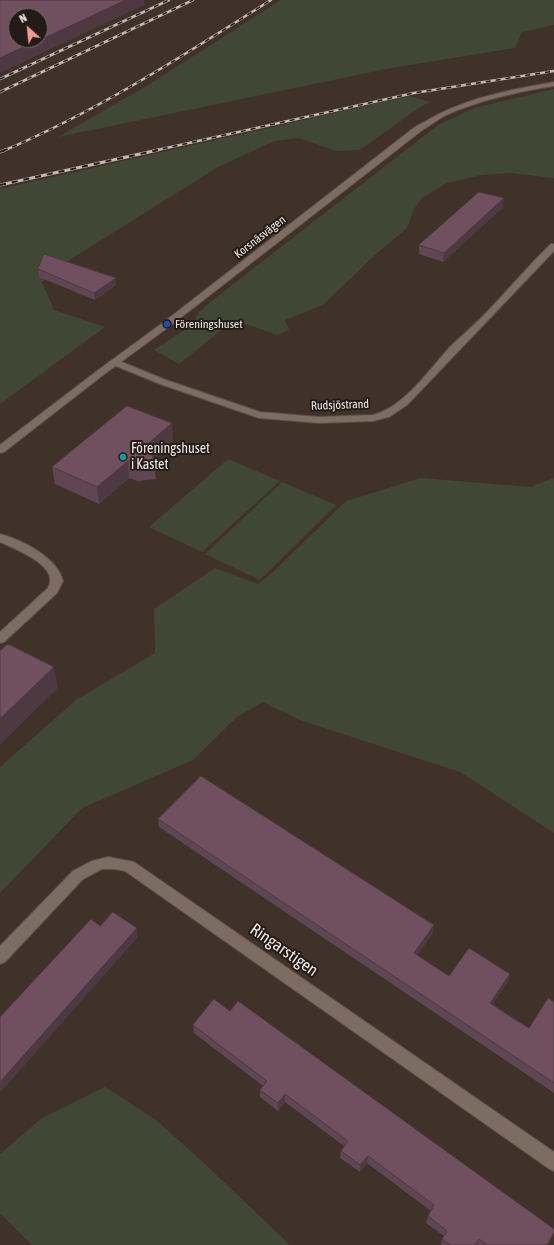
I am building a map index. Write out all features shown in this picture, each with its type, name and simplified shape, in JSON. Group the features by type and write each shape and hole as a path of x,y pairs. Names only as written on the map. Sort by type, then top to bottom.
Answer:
{"street":[{"name":"Korsnäsvägen","path":"0,450 114,362 167,324 418,129 444,114 470,103 506,93 554,84"},
{"name":"Rudsjöstrand","path":"114,362 163,382 260,415 319,420 373,418 385,415 392,412 404,403 491,313 536,262 554,246"},
{"path":"0,538 42,559 55,573 57,582 53,590 0,639"},
{"name":"Ringarstigen","path":"0,957 78,875 88,868 104,862 112,862 129,866 554,1162"}],"green space":[{"path":"281,0 554,0 554,25 522,32 515,48 391,68 58,137 150,84"},
{"path":"554,89 554,178 511,173 481,175 447,183 422,198 414,209 407,228 376,254 323,305 285,320 289,330 277,335 234,320 179,364 154,350 192,325 199,312 214,299 438,125 474,108"},
{"path":"409,96 430,102 420,107 360,150 336,151 299,138 274,141 218,167 71,259 42,282 54,310 105,327 0,404 0,189"},
{"path":"228,459 280,481 202,552 149,527"},
{"path":"421,478 531,487 554,478 554,833 460,772 300,720 263,702 237,717 193,760 82,808 0,893 0,767 76,700 155,653 154,609 215,568 258,584 272,573 346,501"},
{"path":"282,482 336,505 260,580 205,554"},
{"path":"105,1087 156,1120 205,1164 290,1245 32,1245 0,1213 0,1154 42,1118"}],"building":[{"path":"0,0 126,0 48,36 48,8 8,8 8,48 22,48 0,58"},
{"path":"479,192 504,198 444,253 419,245"},
{"path":"44,254 116,278 94,293 38,269"},
{"path":"127,406 172,423 149,443 154,462 136,464 128,461 97,487 52,467"},
{"path":"8,644 54,667 0,719 0,651"},
{"path":"201,776 434,925 414,953 449,976 469,948 510,974 490,1003 508,1015 529,1028 548,998 554,1002 554,1083 158,819"},
{"path":"113,912 137,928 0,1082 0,1017 91,919 100,926"},
{"path":"214,999 230,1011 238,1001 554,1229 554,1232 547,1245 487,1245 479,1239 475,1245 451,1245 442,1239 447,1231 428,1216 434,1205 368,1156 360,1165 341,1151 348,1141 285,1094 278,1103 260,1090 267,1081 193,1025"}],"railway":[{"path":"0,79 169,0"},
{"path":"0,92 193,0"},
{"path":"3,151 107,100 271,0"},
{"path":"153,151 414,93 554,71"},
{"path":"0,152 5,150"},
{"path":"0,185 158,150"}],"place":[{"name":"Föreningshuset","path":"167,324"},
{"name":"Föreningshuset i Kastet","path":"123,457"}]}
